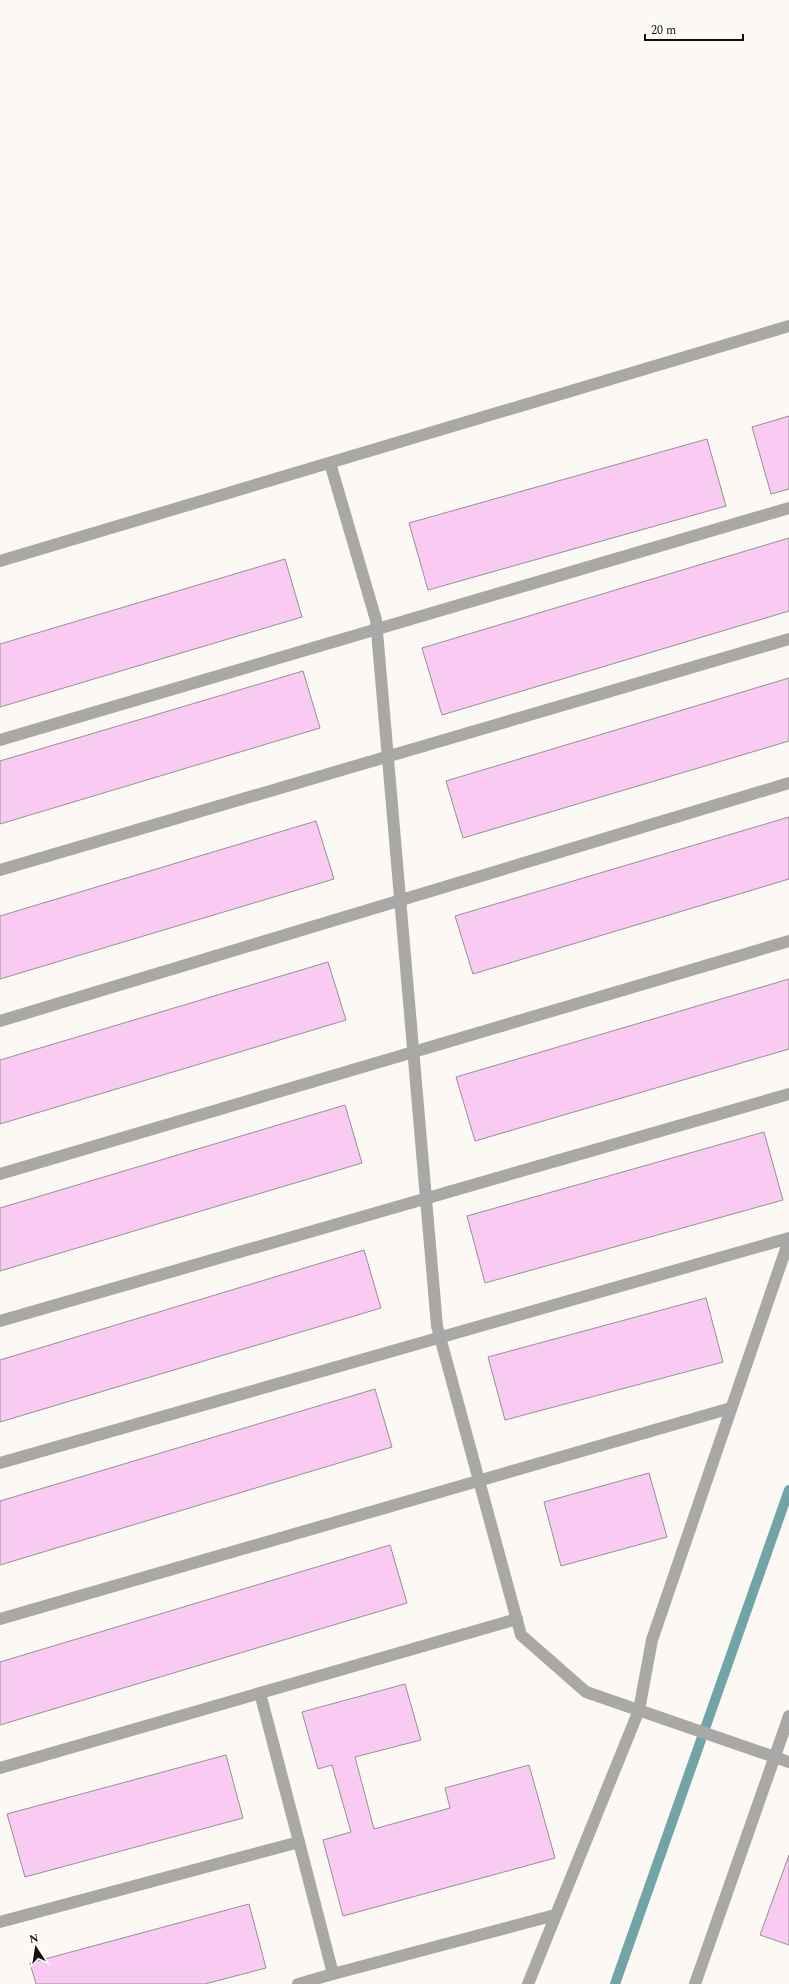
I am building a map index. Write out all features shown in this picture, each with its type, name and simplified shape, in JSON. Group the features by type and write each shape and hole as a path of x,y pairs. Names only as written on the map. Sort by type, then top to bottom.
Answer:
{"street":[{"path":"0,561 789,326"},
{"path":"330,463 374,613 377,629 437,1326 521,1635 586,1692 789,1762"},
{"path":"0,740 789,508"},
{"path":"0,870 789,639"},
{"path":"0,1022 789,783"},
{"path":"0,1174 789,941"},
{"path":"0,1322 789,1094"},
{"path":"0,1463 789,1239"},
{"path":"528,1984 639,1710 652,1640 789,1239"},
{"path":"0,1619 731,1408"},
{"path":"0,1768 517,1619"},
{"path":"260,1693 333,1974"},
{"path":"695,1984 789,1716"},
{"path":"0,1922 299,1842"},
{"path":"298,1984 556,1916"}],"building":[{"path":"789,416 789,489 771,494 752,427"},
{"path":"707,439 726,506 428,590 409,523"},
{"path":"789,538 789,611 442,715 422,648"},
{"path":"285,559 302,617 0,707 0,644"},
{"path":"303,671 320,728 0,824 0,761"},
{"path":"789,678 789,741 463,838 446,781"},
{"path":"789,817 789,879 473,974 455,916"},
{"path":"316,821 334,879 0,979 0,916"},
{"path":"328,962 346,1020 0,1124 0,1060"},
{"path":"789,979 789,1049 475,1141 456,1077"},
{"path":"345,1105 362,1163 0,1271 0,1208"},
{"path":"764,1132 783,1200 485,1283 467,1216"},
{"path":"364,1250 381,1308 0,1422 0,1360"},
{"path":"706,1298 723,1362 505,1420 488,1357"},
{"path":"375,1389 392,1447 0,1565 0,1501"},
{"path":"649,1473 667,1537 561,1566 544,1502"},
{"path":"390,1545 407,1603 0,1725 0,1662"},
{"path":"405,1684 421,1740 355,1757 374,1829 450,1808 445,1788 529,1765 555,1858 343,1916 323,1840 351,1832 332,1765 318,1769 302,1712"},
{"path":"226,1755 243,1818 25,1877 7,1814"},
{"path":"789,1855 789,1945 760,1935"},
{"path":"249,1904 266,1968 205,1984 36,1984 30,1963"}],"waterway":[{"path":"615,1984 789,1490"}]}
